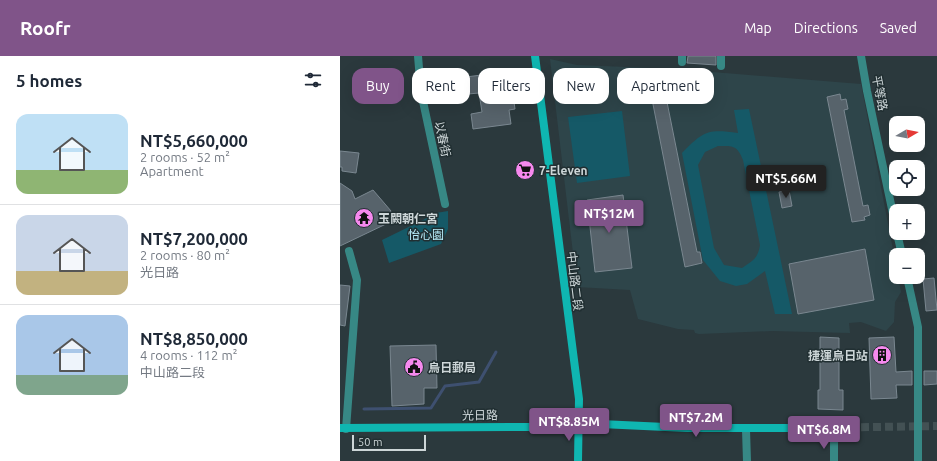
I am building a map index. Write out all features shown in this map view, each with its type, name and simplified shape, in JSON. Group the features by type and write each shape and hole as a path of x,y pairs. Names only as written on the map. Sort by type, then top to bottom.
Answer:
{"main road":[{"name":"中山路二段","path":"535,56 579,399 578,461"},
{"name":"光日路","path":"343,428 530,427 579,423 686,428 813,428"}],"street":[{"name":"以春街","path":"418,56 420,92 445,204"},
{"path":"721,56 721,66"},
{"name":"平等路","path":"861,56 891,204"},
{"path":"343,428 357,280 349,251"},
{"path":"909,284 918,327 918,461"},
{"path":"746,429 747,461"},
{"path":"834,439 834,461"}],"shaded area":[{"path":"550,59 577,65 651,68 617,68 617,104 714,104 714,72 861,84 889,229 889,240 891,240 893,248 889,248 889,284 899,284 901,292 895,302 894,322 886,331 861,322 849,323 850,333 772,331 699,334 695,333 694,330 678,329 638,319 630,290 577,287 555,104 609,104 609,68 553,68 553,84"}],"green space":[{"path":"749,109 792,314 775,314 765,271 747,284 736,286 720,281 703,260 682,153 701,136 707,133 719,131 738,133 734,110","holes":["718,146 734,147 739,151 743,160 760,245 756,257 742,268 724,265 714,248 698,165 705,152"]},
{"path":"622,111 630,176 577,183 568,117"},
{"name":"怡心園","path":"448,211 448,229 441,244 389,263 382,240 425,219 430,214"}],"building":[{"path":"688,56 716,56 716,65 687,63"},
{"path":"478,75 478,93 470,94 470,76"},
{"path":"840,94 841,100 846,99 848,109 844,110 863,206 868,205 870,215 864,217 865,220 852,222 827,97"},
{"path":"481,104 514,104 515,109 509,110 511,124 473,129 471,114 482,112"},
{"path":"653,104 667,104 697,252 700,252 702,263 685,267"},
{"path":"340,151 359,153 356,173 342,171 342,167 340,167"},
{"name":"玉闕朝仁宮","path":"340,183 352,191 355,199 373,190 391,211 386,224 340,246"},
{"path":"789,190 792,206 782,208 779,192"},
{"path":"623,195 632,268 595,272 587,200"},
{"path":"865,249 874,300 798,314 789,264"},
{"path":"934,278 937,310 926,311 923,284 925,284 925,279"},
{"path":"340,285 350,286 345,326 340,325"},
{"path":"820,337 839,338 839,390 843,390 843,410 818,409 818,390 820,390"},
{"name":"捷運烏日站","path":"894,337 896,372 912,371 912,385 896,385 897,398 871,399 869,338"},
{"name":"烏日郵局","path":"436,345 437,388 424,388 424,404 392,406 390,346"},
{"path":"924,371 937,371 937,384 924,385"}],"waterway":[{"path":"364,409 431,408 445,386 479,382 496,352"}],"tunnel":[{"path":"813,428 937,426"}],"place":[{"name":"7-Eleven","path":"525,170"},
{"name":"玉闕朝仁宮","path":"364,218"},
{"name":"捷運烏日站","path":"882,355"},
{"name":"烏日郵局","path":"414,367"}]}
